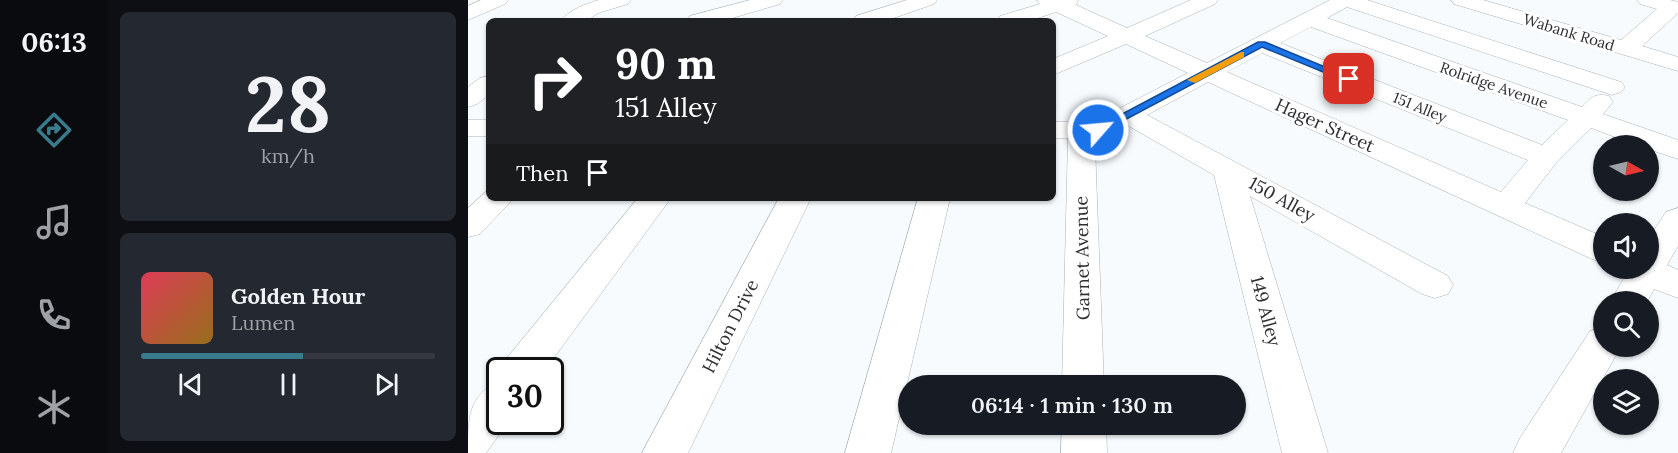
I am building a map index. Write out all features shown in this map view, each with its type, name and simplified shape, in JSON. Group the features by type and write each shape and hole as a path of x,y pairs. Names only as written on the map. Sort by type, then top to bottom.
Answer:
{"street":[{"path":"488,0 497,0"},
{"path":"468,14 497,0"},
{"path":"577,18 591,9 621,0"},
{"path":"709,18 772,0"},
{"path":"873,18 927,0"},
{"path":"1056,67 1208,0"},
{"path":"1068,131 1098,130 1346,0 1612,87"},
{"name":"Wabank Road","path":"1461,0 1678,64"},
{"path":"1505,207 1546,157 1587,117 1612,87 1634,52 1672,7 1647,0"},
{"path":"1016,18 1058,2"},
{"name":"Hager Street","path":"1058,2 1126,36 1593,246"},
{"name":"Rolridge Avenue","path":"1310,19 1678,150"},
{"name":"151 Alley","path":"1261,44 1546,157"},
{"path":"468,99 486,85"},
{"name":"150 Alley","path":"1128,114 1435,285"},
{"path":"468,128 486,128"},
{"name":"Garnet Avenue","path":"1068,131 1081,146 1083,375"},
{"name":"149 Alley","path":"1227,169 1305,453"},
{"path":"468,226 495,201"},
{"path":"532,357 653,201"},
{"name":"Hilton Drive","path":"665,453 793,201"},
{"path":"868,453 933,201"},
{"path":"1659,259 1678,219"},
{"path":"1637,291 1647,279"},
{"path":"1536,453 1595,357"},
{"path":"468,441 486,417"},
{"path":"1083,435 1084,453"}],"slow traffic":[{"path":"1192,80 1241,55"}],"route":[{"path":"1098,130 1261,44 1349,79"}]}
